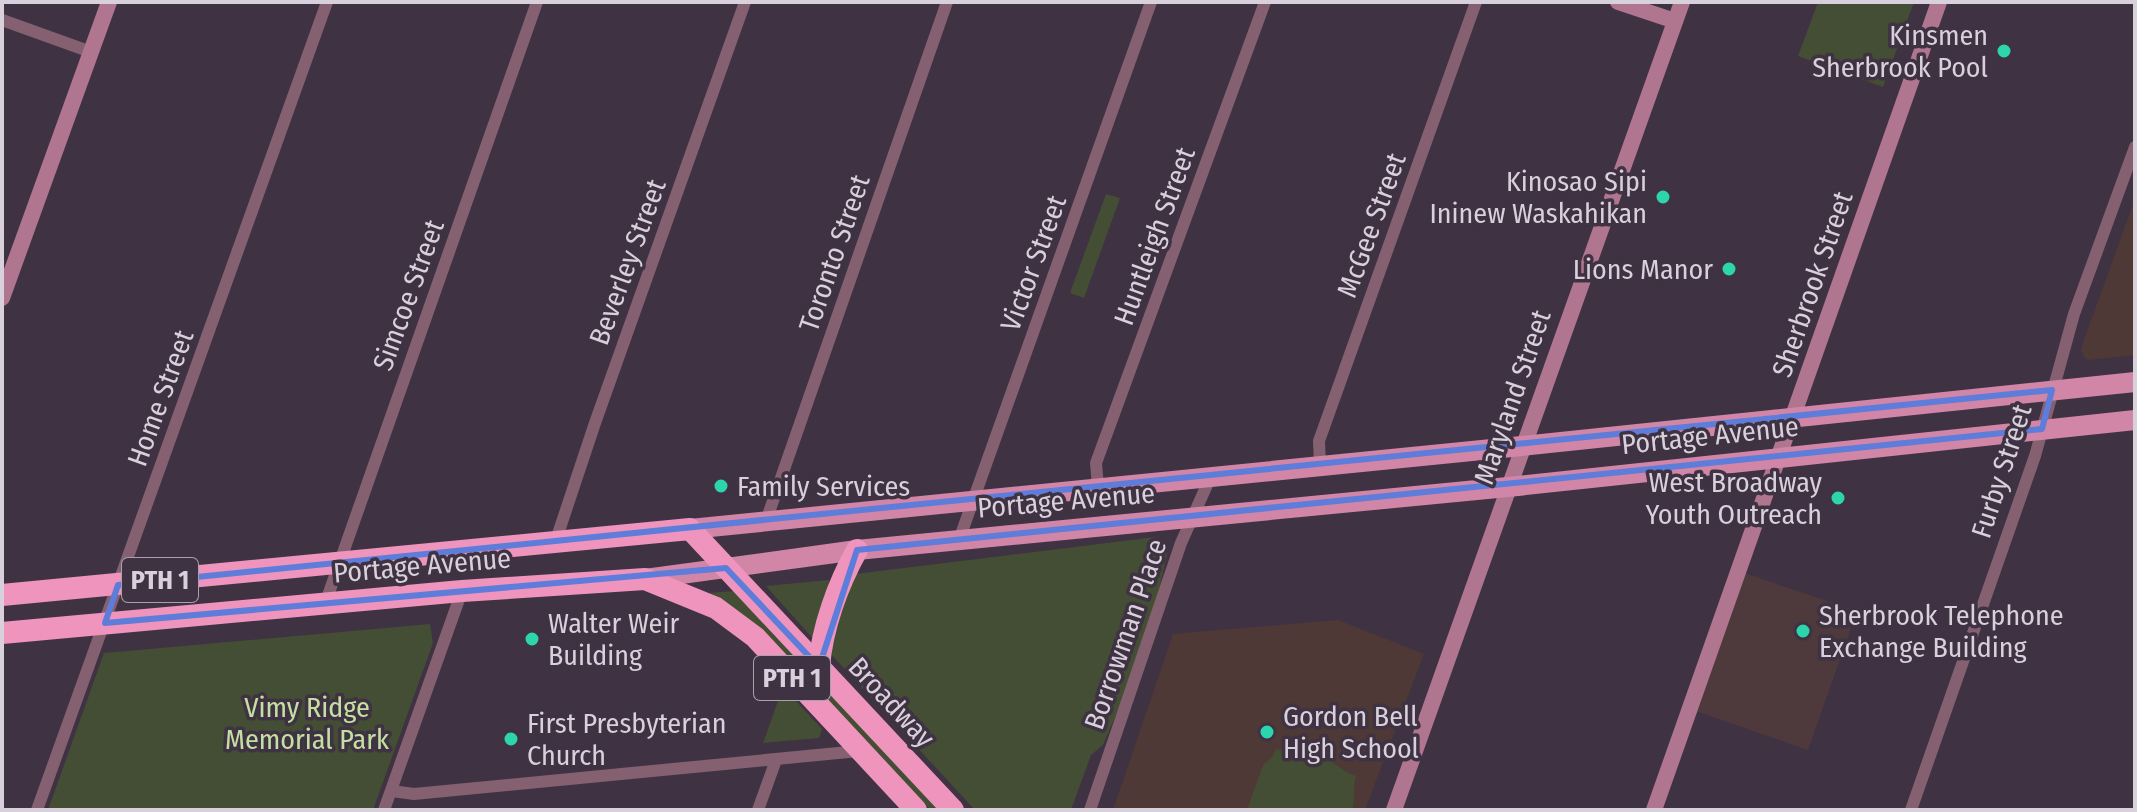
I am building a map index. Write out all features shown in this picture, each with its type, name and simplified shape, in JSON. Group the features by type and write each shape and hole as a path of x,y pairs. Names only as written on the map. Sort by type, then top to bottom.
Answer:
{"highway":[{"name":"Portage Avenue","path":"2,595 690,529"},
{"name":"Broadway","path":"690,529 953,810"},
{"path":"819,667 820,649 845,572 857,550"},
{"name":"Portage Avenue","path":"2,633 462,591 645,579"},
{"name":"Broadway","path":"645,579 697,599 739,623 916,810"}],"main road":[{"path":"2,298 109,2"},
{"path":"1618,2 1675,21"},
{"name":"Maryland Street","path":"1394,810 1682,2"},
{"name":"Sherbrook Street","path":"1654,810 1939,2"},
{"name":"Portage Avenue","path":"690,529 2135,382"},
{"name":"Portage Avenue","path":"645,579 857,550 1508,487 2135,420"}],"street":[{"name":"Home Street","path":"37,810 327,2"},
{"name":"Simcoe Street","path":"325,604 537,2"},
{"name":"Beverley Street","path":"556,540 745,2"},
{"name":"Toronto Street","path":"766,521 947,2"},
{"name":"Victor Street","path":"959,540 1151,2"},
{"name":"Huntleigh Street","path":"1098,487 1096,463 1265,2"},
{"name":"McGee Street","path":"1320,465 1319,441 1476,2"},
{"path":"2,20 91,52"},
{"name":"Furby Street","path":"1911,810 2035,456 2074,314 2135,147"},
{"name":"Borrowman Place","path":"1090,810 1192,518 1211,476"},
{"path":"384,810 462,591"},
{"path":"392,791 414,794 859,751"},
{"path":"758,810 776,760"}],"highlighted area":[{"path":"2052,390 2042,429 857,550 819,667 726,568 105,623 118,585"}],"shaded area":[{"path":"2135,199 2135,355 2088,360 2081,350"},
{"path":"1738,571 1857,611 1808,750 1690,709"},
{"name":"Gordon Bell High School","path":"1338,620 1424,654 1365,810 1113,810 1173,634"}],"green space":[{"path":"1818,2 1914,2 1883,87 1798,56"},
{"path":"1106,194 1120,198 1084,298 1070,293"},
{"path":"1155,537 1168,550 1147,643 1103,745 1091,755 1071,810 975,810 828,651 855,574"},
{"path":"829,580 831,597 817,643 766,586"},
{"path":"734,591 942,810 931,810 732,607 709,593"},
{"name":"Vimy Ridge Memorial Park","path":"430,624 433,643 373,810 48,810 104,653"},
{"path":"783,687 822,729 819,738 763,743"},
{"path":"1294,748 1321,754 1356,776 1352,810 1247,810 1263,765 1276,749 1284,751"}],"place":[{"name":"Kinsmen Sherbrook Pool","path":"2004,51"},
{"name":"Kinosao Sipi Ininew Waskahikan","path":"1663,197"},
{"name":"Lions Manor","path":"1729,269"},
{"name":"Family Services","path":"721,486"},
{"name":"West Broadway Youth Outreach","path":"1838,498"},
{"name":"Sherbrook Telephone Exchange Building","path":"1803,631"},
{"name":"Walter Weir Building","path":"532,639"},
{"name":"Gordon Bell High School","path":"1267,732"},
{"name":"First Presbyterian Church","path":"511,739"}]}
